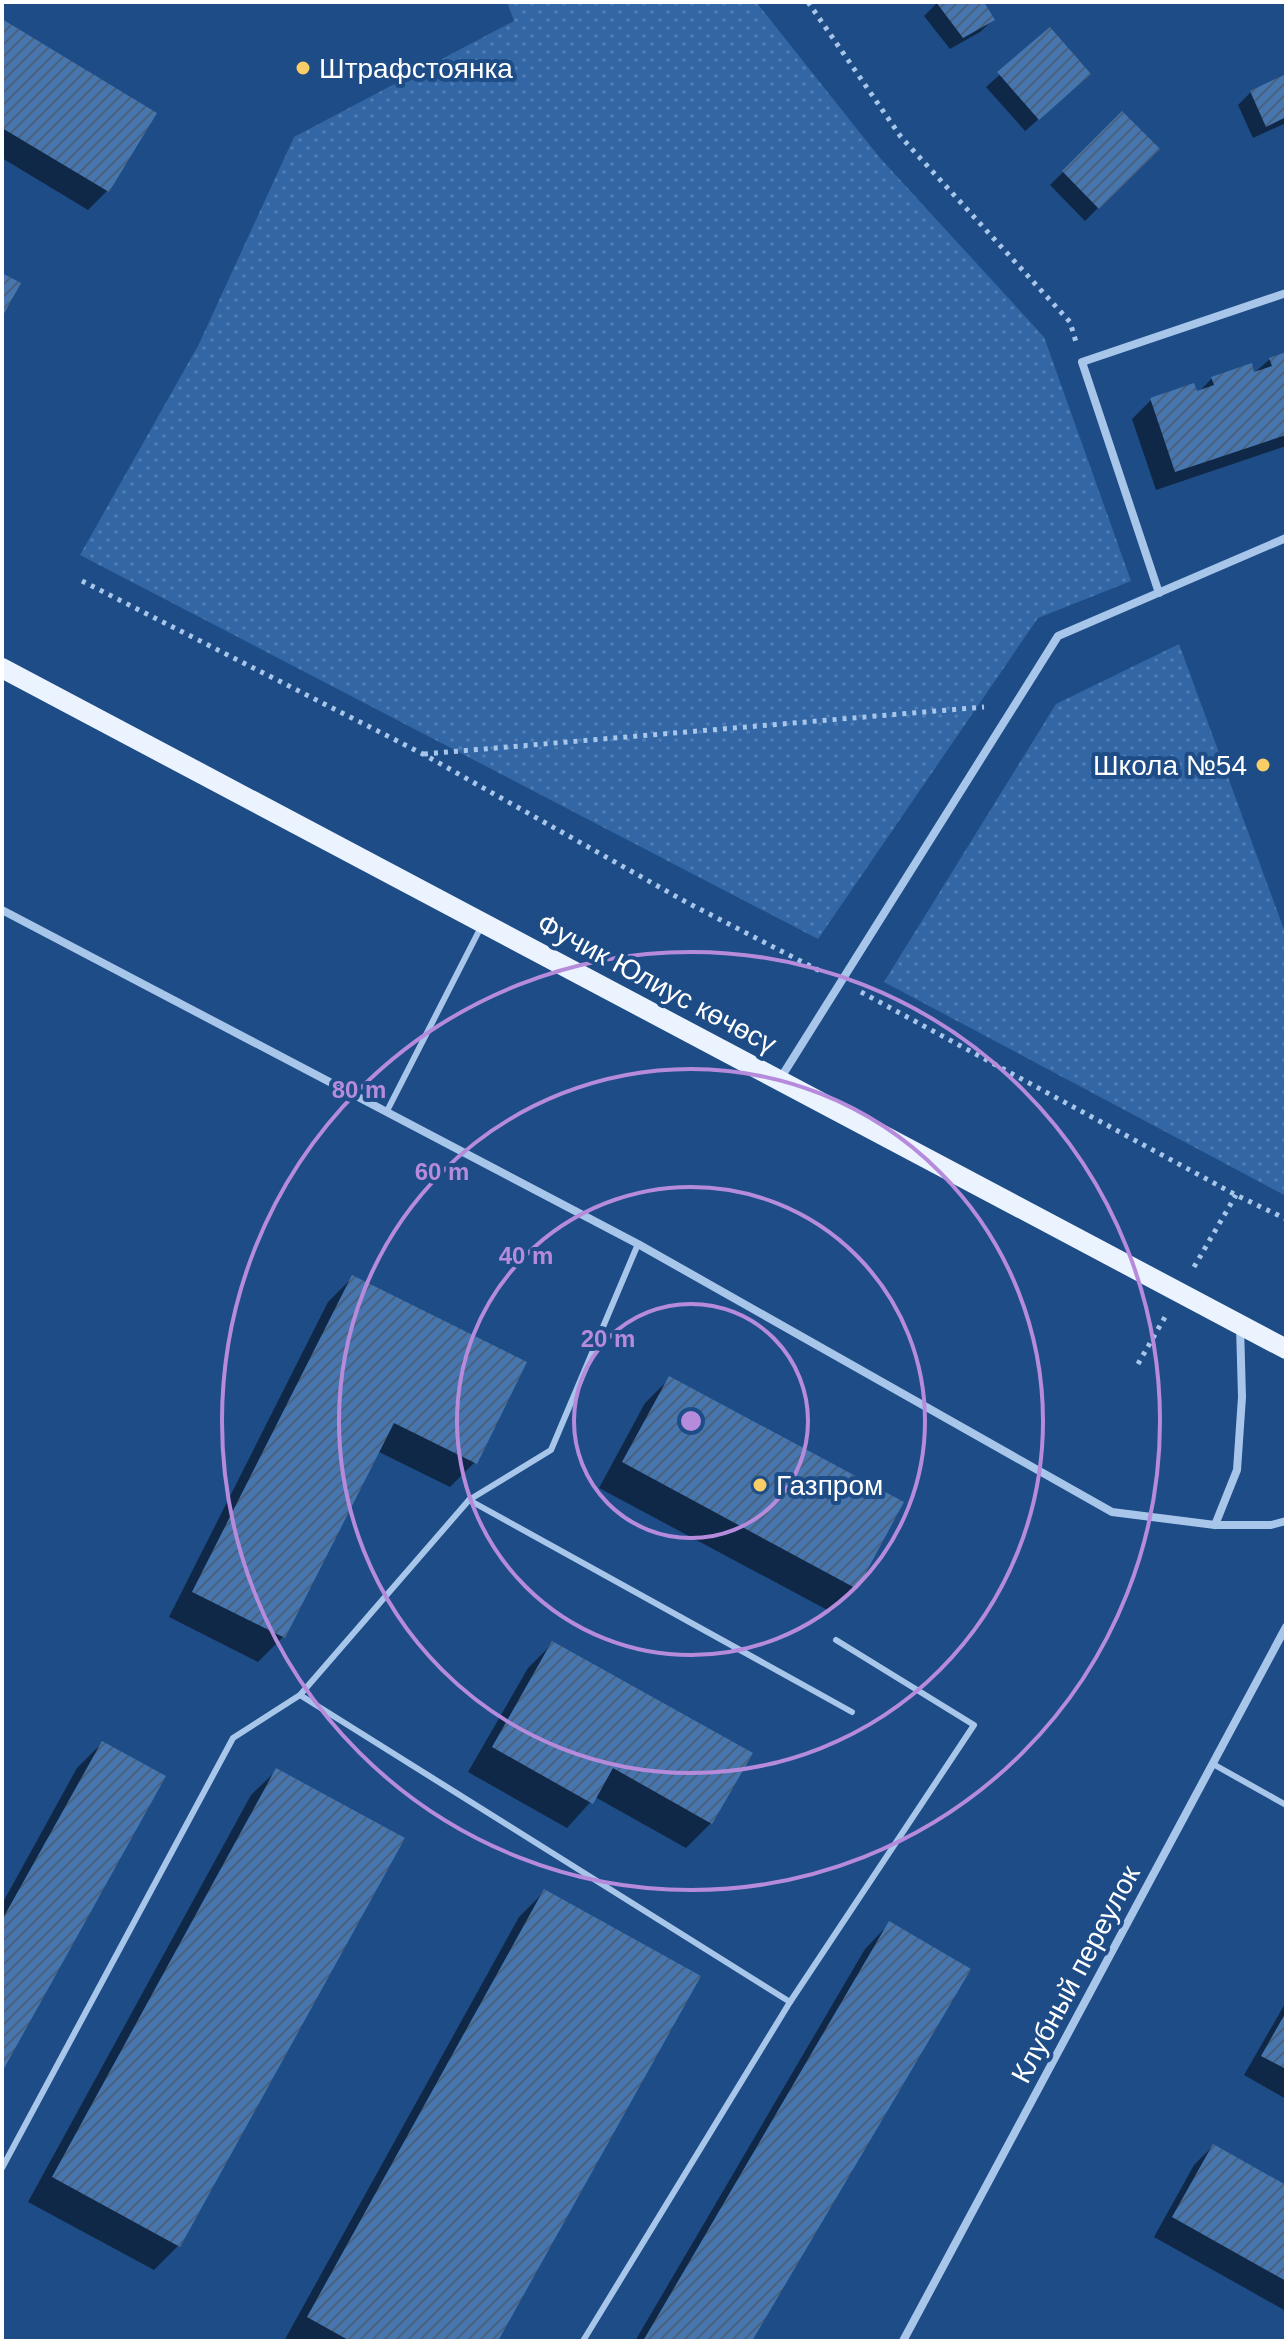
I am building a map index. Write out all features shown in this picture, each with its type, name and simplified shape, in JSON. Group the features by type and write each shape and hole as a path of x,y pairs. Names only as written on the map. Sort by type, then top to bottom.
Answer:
{"main road":[{"name":"Фучик Юлиус көчөсү","path":"2,668 1286,1349"}],"street":[{"path":"1159,593 1082,362 1286,293"},
{"path":"779,1080 1058,636 1286,538"},
{"path":"2,910 638,1244 1112,1512 1215,1525 1271,1525 1286,1521"},
{"path":"1215,1525 1237,1470 1242,1397 1240,1324"},
{"name":"Клубный переулок","path":"903,2341 1286,1627"}],"lane":[{"path":"387,1111 483,923"},
{"path":"2,2168 233,1738 300,1695 469,1500 551,1450 638,1244"},
{"path":"469,1500 852,1712"},
{"path":"583,2341 790,2002 974,1725 836,1640"},
{"path":"300,1695 790,2002"},
{"path":"1213,1764 1286,1805"}],"path":[{"path":"808,2 901,137 1070,322 1082,362"},
{"path":"82,581 423,754 686,902 841,981 1236,1195 1286,1219"},
{"path":"423,754 1015,704"}],"shaded area":[{"path":"507,2 756,2 880,158 1044,337 1131,581 1038,618 818,939 80,555 199,344 294,137 514,21"},
{"path":"1179,644 1286,935 1286,1196 884,982 1056,704"}],"building":[{"path":"936,2 984,2 995,20 963,38"},
{"path":"2,19 157,113 109,192 2,128"},
{"path":"1050,27 1091,74 1039,120 997,72"},
{"path":"1286,74 1286,117 1266,127 1250,91"},
{"path":"1122,111 1160,149 1099,209 1062,171"},
{"path":"2,273 21,283 2,317"},
{"path":"1286,352 1286,435 1175,472 1150,398 1194,383 1197,391 1214,385 1211,377 1252,363 1254,372 1272,366 1269,358"},
{"path":"352,1275 527,1362 477,1464 394,1423 285,1638 192,1592"},
{"path":"669,1376 904,1502 857,1589 622,1462"},
{"path":"552,1641 753,1753 712,1824 613,1768 593,1804 492,1747"},
{"path":"102,1741 166,1776 2,2072 2,1920"},
{"path":"276,1768 405,1838 180,2247 52,2177"},
{"path":"544,1889 701,1976 498,2341 350,2341 307,2317"},
{"path":"889,1921 971,1969 752,2341 643,2341"},
{"path":"1286,2012 1286,2069 1261,2056"},
{"path":"1213,2144 1286,2185 1286,2281 1172,2217"}],"place":[{"name":"Штрафстоянка","path":"303,68"},
{"name":"Школа №54","path":"1263,765"},
{"name":"Газпром","path":"760,1485"}]}
